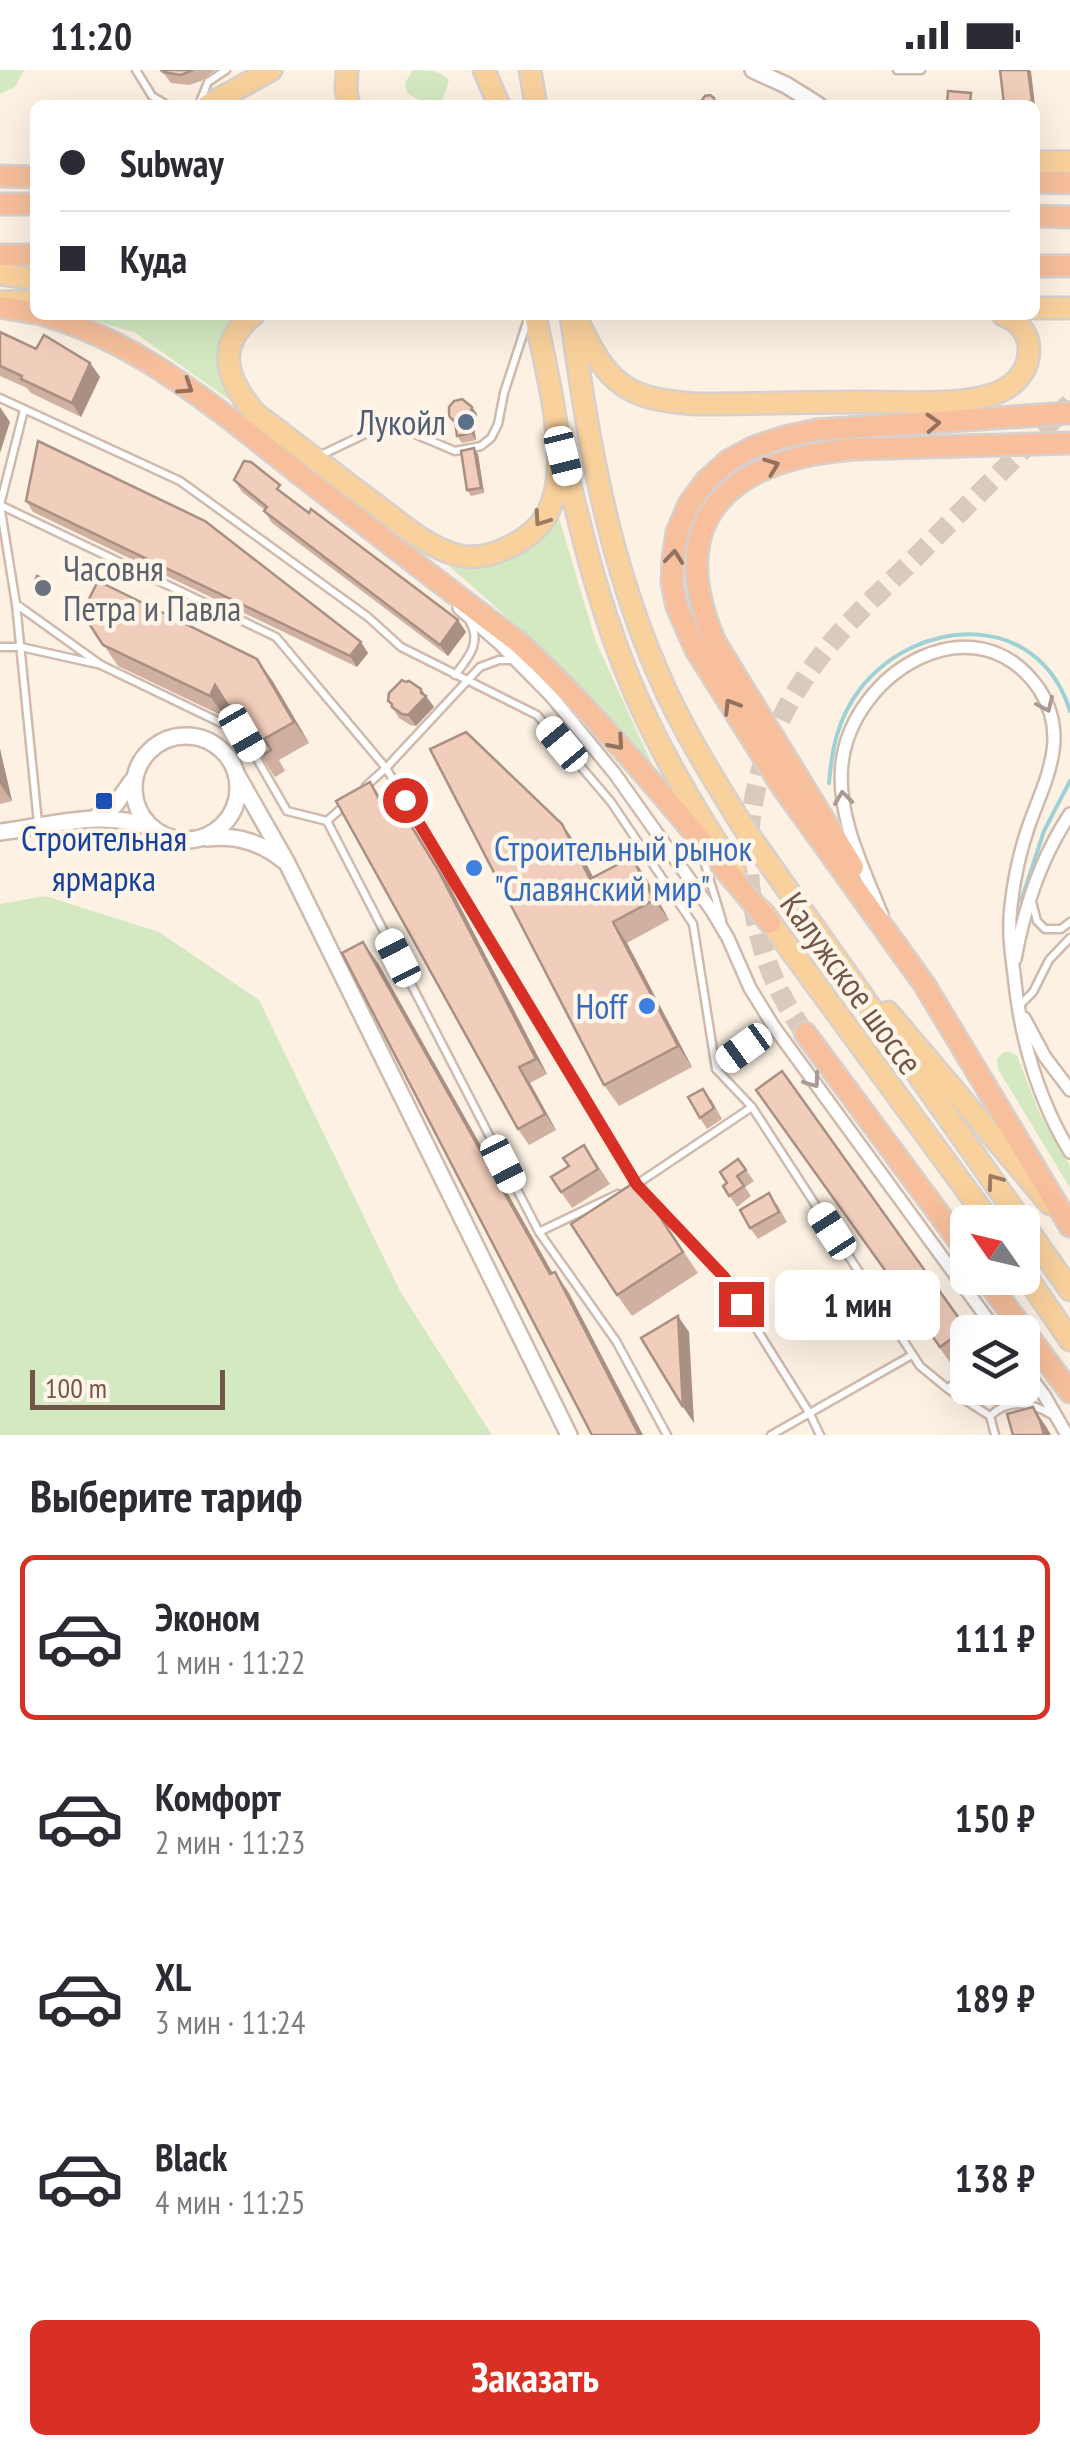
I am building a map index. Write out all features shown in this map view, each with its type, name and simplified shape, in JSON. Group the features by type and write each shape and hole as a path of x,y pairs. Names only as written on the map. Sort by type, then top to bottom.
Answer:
{"highway":[{"path":"1,176 30,174"},
{"path":"1040,182 1070,183"},
{"path":"0,204 30,204"},
{"path":"1040,216 1070,217"},
{"path":"0,255 30,255"},
{"path":"1040,266 1070,266"},
{"path":"0,305 30,313"},
{"path":"58,320 103,336 199,396 518,642 608,733 770,923"},
{"path":"906,959 781,785 696,650 683,625 672,583 678,532 688,504 706,480 728,461 784,437 817,430 1070,413"},
{"path":"1070,443 854,449 794,458 748,476 728,491 703,529 696,574 702,607 715,642 1070,1228"},
{"path":"805,1032 950,1229"},
{"path":"999,1295 1070,1392"}],"main road":[{"path":"217,100 271,70"},
{"path":"347,70 348,100"},
{"path":"484,70 498,100"},
{"path":"496,70 499,100"},
{"path":"530,70 535,100"},
{"path":"1040,162 1070,162"},
{"path":"0,274 30,278"},
{"path":"0,305 30,302"},
{"path":"1040,308 1070,308"},
{"path":"247,320 231,340 228,360 232,380 256,414 410,531 456,555 474,558 514,545 532,532 544,520 557,486 556,426 533,320"},
{"name":"Калужское шоссе","path":"574,320 595,472 616,556 658,675 705,765 744,828 1070,1290"},
{"path":"576,320 594,355 613,379 643,396 697,404 939,402 998,392 1012,385 1028,364 1028,341 1022,328 1010,320"},
{"name":"Калужское шоссе","path":"556,426 605,612 628,678 680,783 770,923 978,1205"},
{"path":"798,907 1070,1228"},
{"path":"1039,1295 1070,1340"}],"street":[{"path":"753,70 810,100"},
{"path":"414,563 552,697 615,774 728,938 750,988 774,1028 983,1315"},
{"path":"886,923 845,814 842,766 851,727 883,683 924,658 951,647 994,651 1017,664 1039,688 1048,703 1056,735 1052,768 1023,843 1009,929 1027,1054 1036,1084 1070,1152"},
{"path":"93,819 115,806 146,754 163,741 193,736 212,742 228,756 287,862 569,1435"},
{"path":"136,772 135,802 151,828"},
{"path":"200,839 218,830 232,814 238,795 237,774"},
{"path":"1014,970 1031,898 1048,852 1070,814"},
{"path":"0,832 93,819 129,820 179,840 250,840 287,862"},
{"path":"1018,1007 1045,1056 1070,1090"},
{"path":"1040,1393 1064,1430"}],"lane":[{"path":"136,70 159,100"},
{"path":"200,100 208,82 226,70"},
{"path":"897,70 920,70"},
{"path":"315,458 384,426 396,426 455,451 481,446 491,438 498,424 504,394 530,320"},
{"path":"0,398 180,481 368,617 401,647 537,715 610,802 693,924 716,1069 752,1106 920,1366 990,1416 995,1435"},
{"path":"24,410 0,505 4,555 16,604 38,827"},
{"path":"0,505 276,637 386,768 637,1185 724,1277 820,1435"},
{"path":"16,604 102,665 242,733 287,811 328,821 538,1232 616,1341 667,1435"},
{"path":"455,675 475,644 476,634 468,616"},
{"path":"0,647 21,647 102,665"},
{"path":"328,821 386,768 488,662 516,660"},
{"path":"680,783 728,938"},
{"path":"1031,898 1036,921 1045,928 1060,929 1070,922"},
{"path":"1018,1007 1033,992 1048,960 1070,938"},
{"path":"716,1069 774,1028"},
{"path":"538,1232 637,1185 752,1106"},
{"path":"771,1435 912,1355"},
{"path":"990,1416 1005,1406 1032,1404 1050,1413 1064,1430"}],"green space":[{"path":"0,70 24,70 15,87 0,94"},
{"path":"413,70 438,72 449,80 440,100 419,100 407,93 405,83"},
{"path":"92,320 234,320 224,336 220,358 227,386 242,409 134,332"},
{"path":"557,511 596,642 659,779 575,683 449,566 452,562 474,564"},
{"path":"45,896 159,932 259,1000 400,1291 492,1435 0,1435 0,904"},
{"path":"1004,1052 1017,1056 1039,1112 1070,1165 1070,1188 998,1069 997,1059"}],"building":[{"path":"161,70 193,70 181,75"},
{"path":"1000,70 1028,70 1032,100 1004,100"},
{"path":"948,91 971,93 970,100 947,100"},
{"path":"0,332 36,349 44,335 90,363 72,403 0,366"},
{"path":"462,399 472,407 471,433 457,436 449,407"},
{"path":"38,441 205,521 361,642 350,656 26,501"},
{"path":"474,448 481,488 467,490 461,451"},
{"path":"244,461 251,462 280,485 277,489 309,513 311,509 458,620 440,645 264,511 267,507 234,480"},
{"path":"37,576 46,580 43,590 33,586"},
{"path":"98,581 257,659 294,722 264,739 271,750 261,756 215,685 210,696 103,645 82,613"},
{"path":"402,680 421,689 426,696 408,715 388,701 389,693"},
{"path":"466,732 562,824 590,879 632,857 654,900 613,922 678,1046 604,1085 430,749"},
{"path":"370,782 388,816 401,809 438,870 536,1059 519,1067 545,1114 518,1129 336,801"},
{"path":"363,942 550,1274 555,1272 639,1435 592,1435 342,953"},
{"path":"782,1071 957,1315 950,1315 950,1340 940,1347 756,1090"},
{"path":"703,1089 714,1108 700,1118 688,1097"},
{"path":"584,1145 598,1169 561,1192 551,1177 569,1166 563,1158"},
{"path":"738,1159 746,1170 737,1176 744,1186 729,1196 720,1172"},
{"path":"632,1184 654,1208 683,1252 617,1295 571,1224"},
{"path":"769,1193 779,1212 750,1228 740,1210"},
{"path":"678,1316 683,1407 641,1338"},
{"path":"1033,1407 1044,1435 1013,1435 1007,1414"}],"waterway":[{"path":"829,783 837,734 860,689 884,665 913,647 944,637 975,634 1005,640 1032,655 1054,678 1070,711"},
{"path":"1021,901 1044,831 1070,781"}],"tunnel":[{"path":"805,1033 770,970 752,900 749,833 761,769 772,738 804,679 846,626 1070,403"}],"place":[{"name":"Лукойл","path":"466,422"},
{"name":"Часовня Петра и Павла","path":"43,588"},
{"name":"Строительная ярмарка","path":"104,801"},
{"name":"Строительный рынок \"Славянский мир\"","path":"474,868"},
{"name":"Hoff","path":"647,1006"}],"route":[{"path":"405,800 637,1185 724,1277 741,1304"}]}
